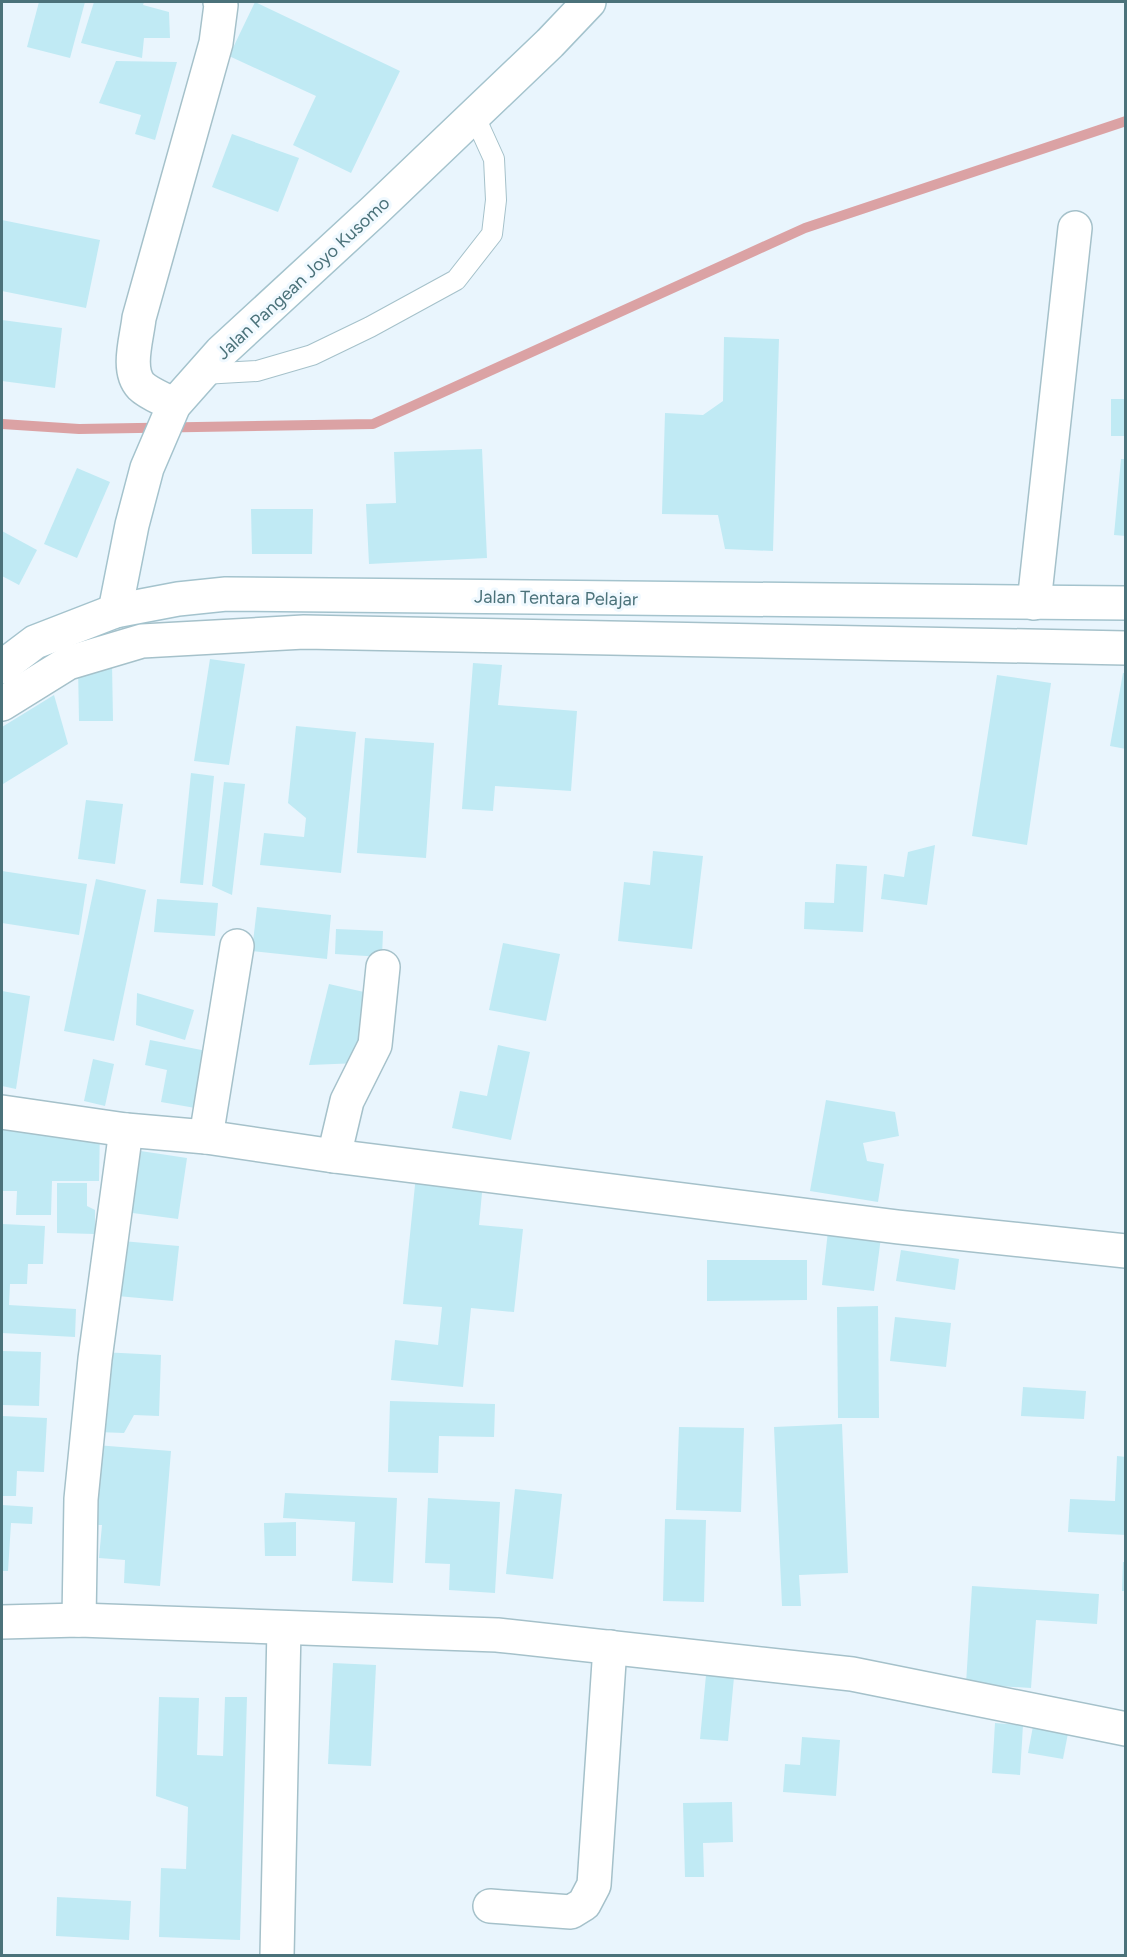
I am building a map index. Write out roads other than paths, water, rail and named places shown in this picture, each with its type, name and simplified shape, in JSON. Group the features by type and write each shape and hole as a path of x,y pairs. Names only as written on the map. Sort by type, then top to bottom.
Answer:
{"street":[{"path":"174,405 142,387 134,376 134,361 139,318 216,43 220,2"},
{"name":"Jalan Pangean Joyo Kusomo","path":"115,611 132,525 147,468 174,405 221,352 374,211 550,43 589,2"},
{"path":"1034,603 1075,228"},
{"name":"Jalan Tentara Pelajar","path":"2,667 35,642 115,611 178,599 226,594 1125,603"},
{"path":"2,704 68,663 142,641 304,632 1125,648"},
{"path":"206,1137 237,946"},
{"path":"334,1156 347,1101 375,1045 383,967"},
{"path":"2,1112 126,1130 206,1137 334,1156 898,1227 1125,1251"},
{"path":"79,1620 81,1499 96,1359 126,1130"},
{"path":"2,1622 79,1620 497,1635 852,1674 1125,1729"},
{"path":"277,1956 284,1628"},
{"path":"489,1906 572,1912 584,1904 594,1885 610,1647"}],"lane":[{"path":"203,374 257,371 312,355 370,327 456,280 492,234 496,200 494,159 474,115"}],"waterway":[{"path":"2,424 79,429 373,424 805,228 1126,121"}]}
